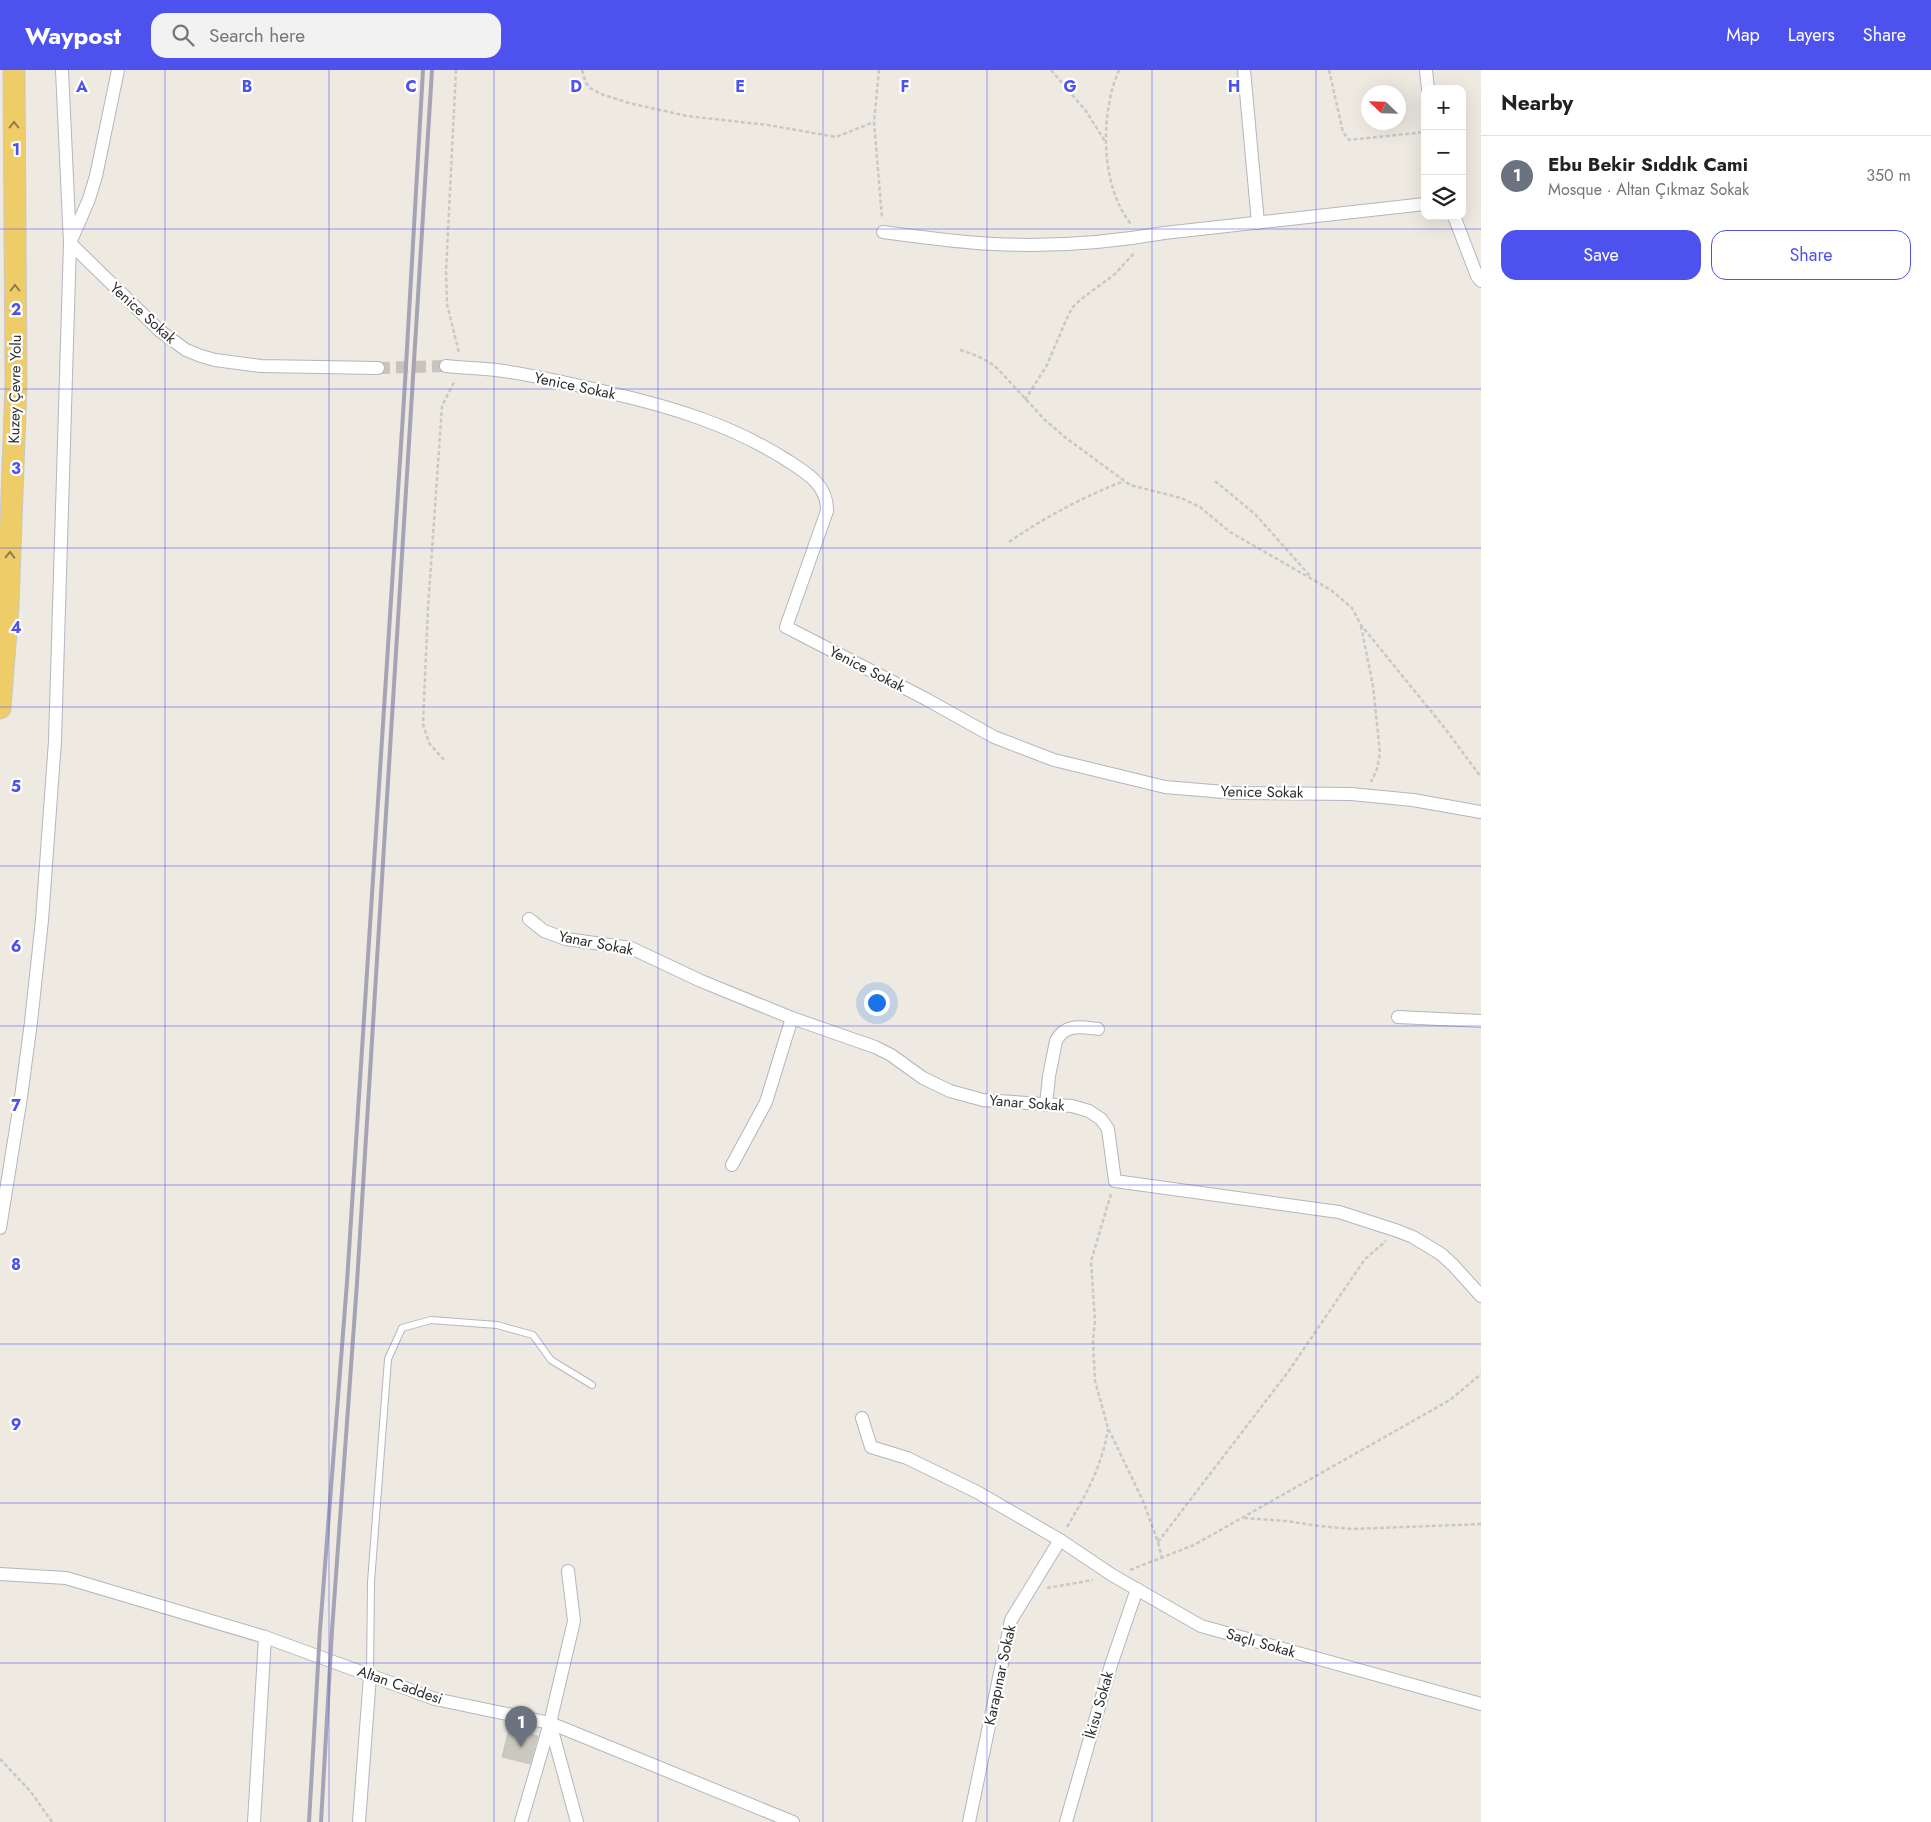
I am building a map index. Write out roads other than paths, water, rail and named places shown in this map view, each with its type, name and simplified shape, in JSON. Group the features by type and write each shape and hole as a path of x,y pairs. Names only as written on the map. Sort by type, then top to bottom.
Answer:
{"highway":[{"name":"Kuzey Çevre Yolu","path":"0,708 8,606 16,384 14,70"}],"street":[{"path":"0,1228 20,1106 31,1022 50,818 58,664 64,384 70,243 62,70"},
{"path":"70,243 89,199 96,176 118,70"},
{"path":"1244,70 1258,223"},
{"path":"1426,70 1428,85"},
{"path":"883,232 958,241 1025,245 1094,242 1421,204"},
{"path":"1456,220 1477,276 1481,281"},
{"name":"Yenice Sokak","path":"70,243 160,331 172,341 201,356 216,360 288,367 378,368"},
{"name":"Yenice Sokak","path":"446,366 496,370 569,384 681,411 732,430 795,466 820,485 826,497 827,511 786,626 926,699 994,737 1054,760 1164,787 1236,793 1359,795 1413,800 1481,812"},
{"name":"Yanar Sokak","path":"528,919 544,931 566,939 631,948 701,982 792,1018 875,1047 891,1055 930,1082 950,1091 983,1100 1080,1108 1101,1119 1108,1129 1115,1181 1339,1212 1413,1236 1440,1254 1459,1271 1481,1296"},
{"path":"1398,1017 1481,1021"},
{"path":"732,1165 766,1102 792,1018"},
{"path":"1046,1105 1049,1076 1058,1036 1062,1031 1073,1027 1098,1029"},
{"name":"Saçlı Sokak","path":"862,1418 871,1447 907,1458 942,1474 1019,1515 1112,1575 1201,1626 1481,1704"},
{"name":"Karapınar Sokak","path":"970,1822 1011,1620 1060,1540"},
{"path":"521,1822 550,1723 574,1621 568,1570"},
{"name":"Altan Caddesi","path":"0,1574 66,1578 266,1637 435,1699 550,1723 793,1822"},
{"name":"İkisu Sokak","path":"1066,1822 1111,1665 1137,1589"},
{"path":"254,1822 266,1637"},
{"path":"358,1822 370,1676"},
{"path":"550,1723 577,1822"}],"lane":[{"path":"370,1676 371,1582 388,1360 402,1328 431,1320 497,1325 533,1335 551,1360 592,1385"}],"tunnel":[{"path":"378,368 446,366"}],"railway":[{"path":"309,1822 320,1630 347,1282 405,383 423,70"},
{"path":"321,1822 332,1631 357,1283 432,70"}],"place":[{"name":"Ebu Bekir Sıddık Cami","path":"521,1747"}]}
